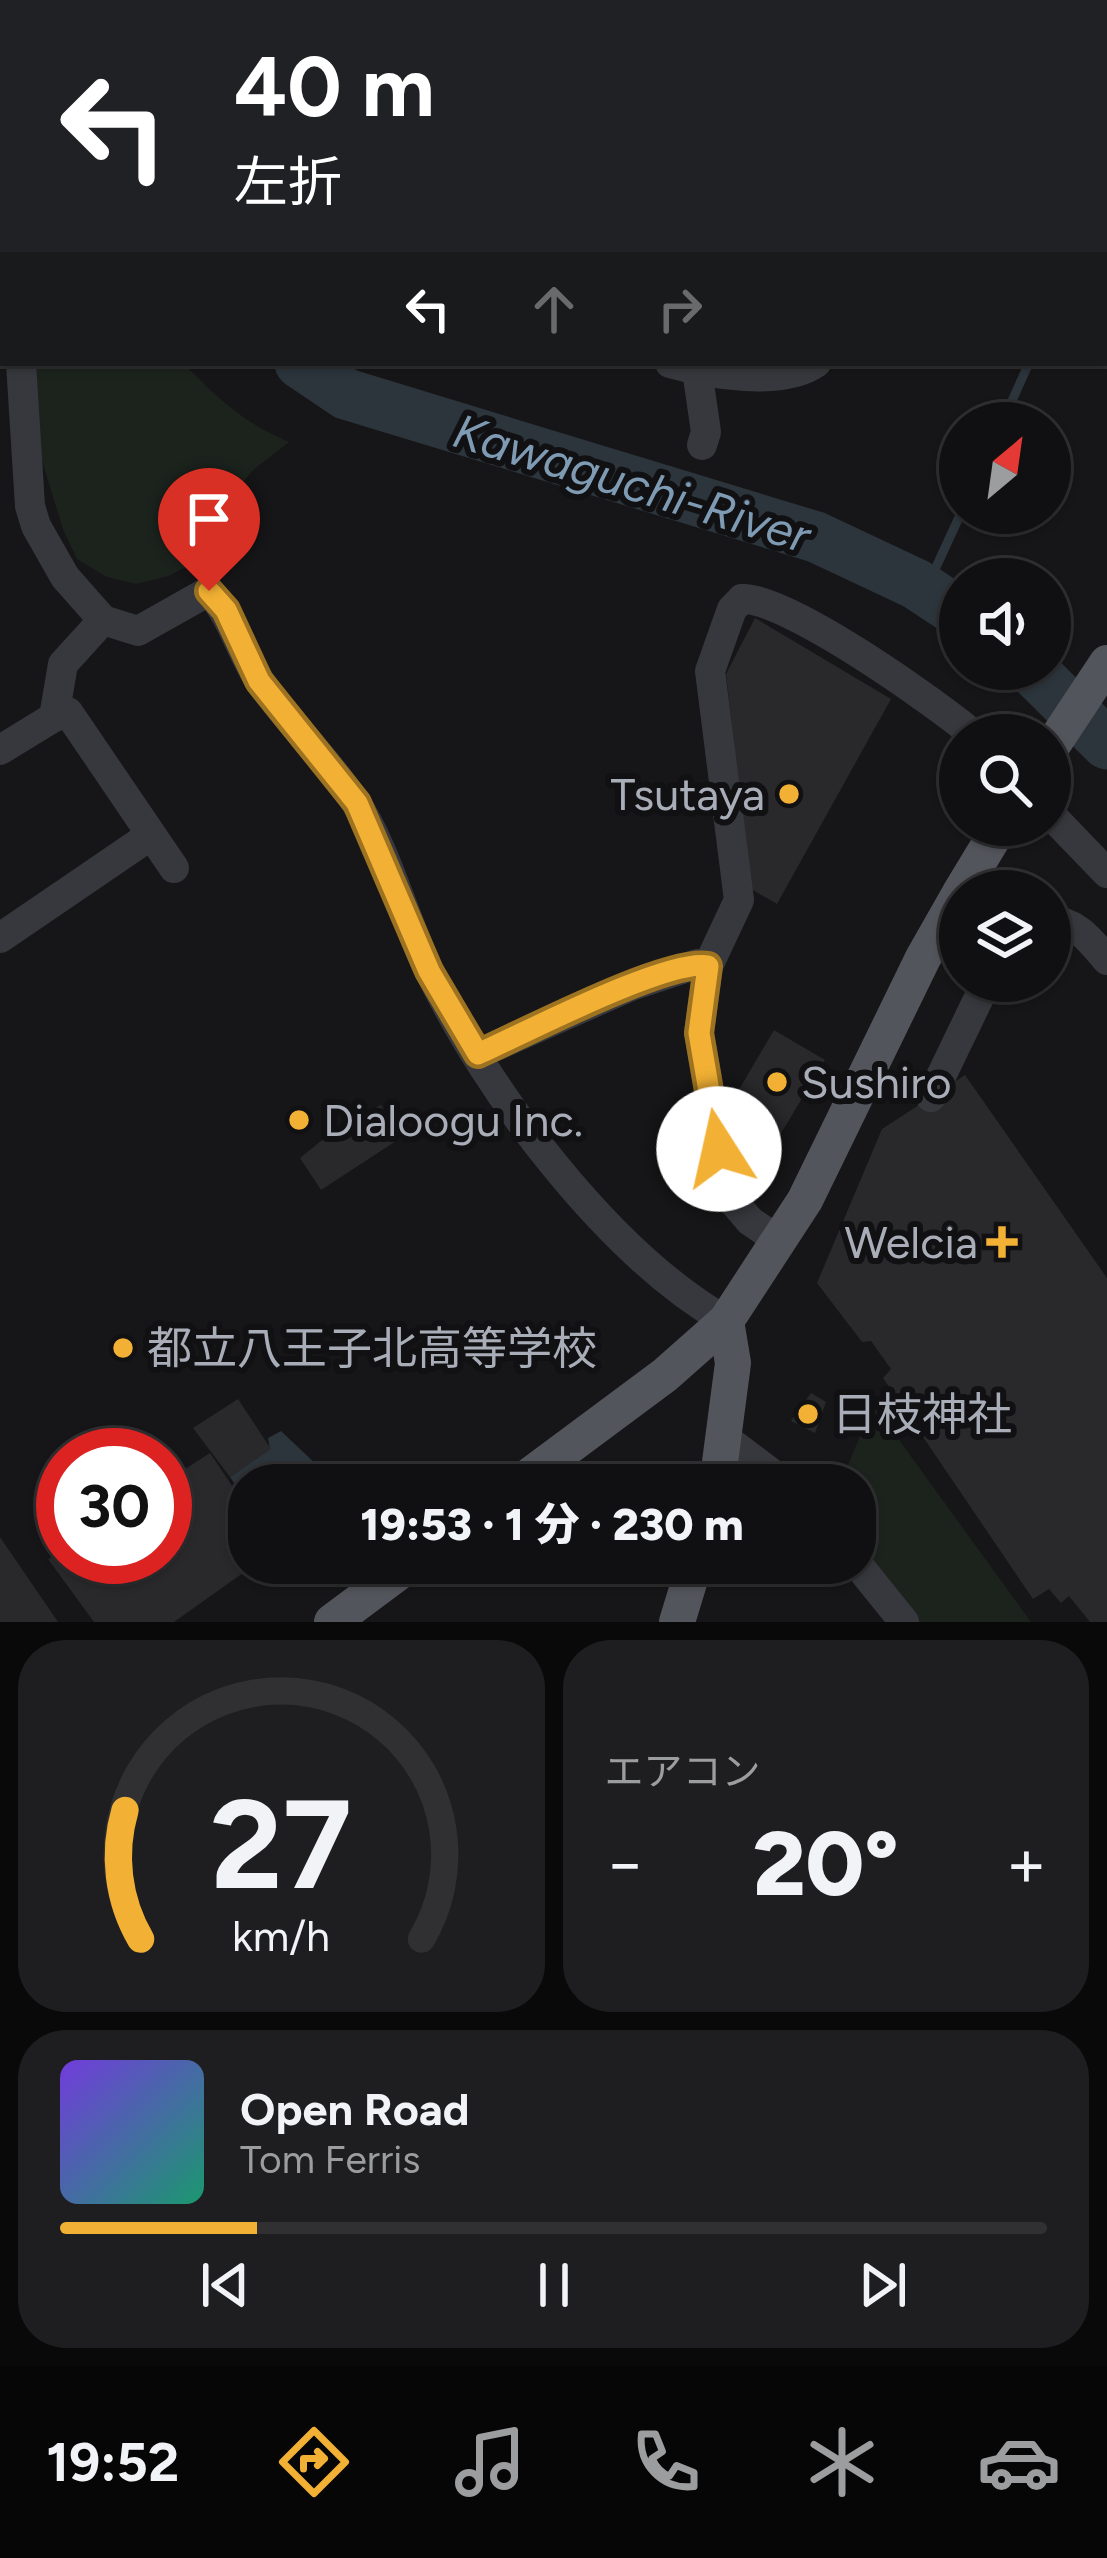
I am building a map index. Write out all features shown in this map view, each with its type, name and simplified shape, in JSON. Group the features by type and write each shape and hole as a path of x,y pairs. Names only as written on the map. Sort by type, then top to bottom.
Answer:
{"main road":[{"path":"1071,717 1102,670"},
{"path":"545,1464 665,1375 726,1321 814,1183 939,930"},
{"path":"721,1464 733,1364 726,1321"},
{"path":"332,1622 383,1584"},
{"path":"676,1622 688,1584"}],"street":[{"path":"21,366 30,506 65,577 104,620 138,631 209,591 226,610 259,681 357,803 429,971 552,1166 691,1301 726,1321"},
{"path":"702,445 706,432 688,366 798,375 812,366"},
{"path":"778,1241 750,1221 727,1194 699,1033 708,966 739,901 710,664 739,586 922,692 949,714"},
{"path":"54,717 63,664 104,620"},
{"path":"0,750 68,712 174,868"},
{"path":"0,938 151,835"},
{"path":"1071,836 1107,873"},
{"path":"1071,925 1107,960"},
{"path":"478,1054 631,986 697,964 708,966"},
{"path":"932,1097 977,1002"},
{"path":"726,1439 760,1464"},
{"path":"873,1584 904,1622"}],"shaded area":[{"path":"13,366 186,366 232,408 289,442 253,470 209,522 192,564 168,576 136,584 107,577 77,559 63,529"},
{"path":"873,1404 1031,1622 904,1622 873,1584 876,1464 849,1464"},
{"path":"281,1431 316,1464 249,1464 270,1449 268,1438"}],"building":[{"name":"Tsutaya","path":"755,618 891,699 777,904 751,889 726,674"},
{"name":"Sushiro","path":"774,1030 825,1060 780,1135 730,1105"},
{"path":"965,1075 1107,1278 1107,1622 1090,1622 1069,1596 1061,1603 1049,1589 1033,1599 883,1378 891,1369 871,1341 862,1342 817,1283 882,1129"},
{"path":"381,1105 395,1128 390,1131 396,1141 321,1190 300,1158 342,1124"},
{"name":"日枝神社","path":"811,1393 826,1402 815,1433 791,1421"},
{"path":"238,1399 271,1449 249,1464 228,1464 228,1474 193,1428"},
{"path":"210,1453 228,1480 228,1584 174,1622 94,1622 66,1584 192,1584 192,1465"},
{"path":"0,1537 58,1622 0,1622"}],"waterway":[{"name":"Kawaguchi-River","path":"304,366 346,394 816,537 939,599"},
{"path":"1011,402 1028,366"},
{"path":"925,591 951,534"},
{"name":"Kawaguchi-River","path":"1052,690 1107,744"}],"place":[{"name":"Tsutaya","path":"789,794"},
{"name":"Sushiro","path":"777,1082"},
{"name":"Dialoogu Inc.","path":"299,1120"},
{"name":"Welcia","path":"1002,1242"},
{"name":"都立八王子北高等学校","path":"123,1348"},
{"name":"日枝神社","path":"808,1414"}],"route":[{"path":"209,591 226,610 259,681 357,803 429,971 478,1054 631,986 697,964 708,966 699,1033 719,1149"}]}
